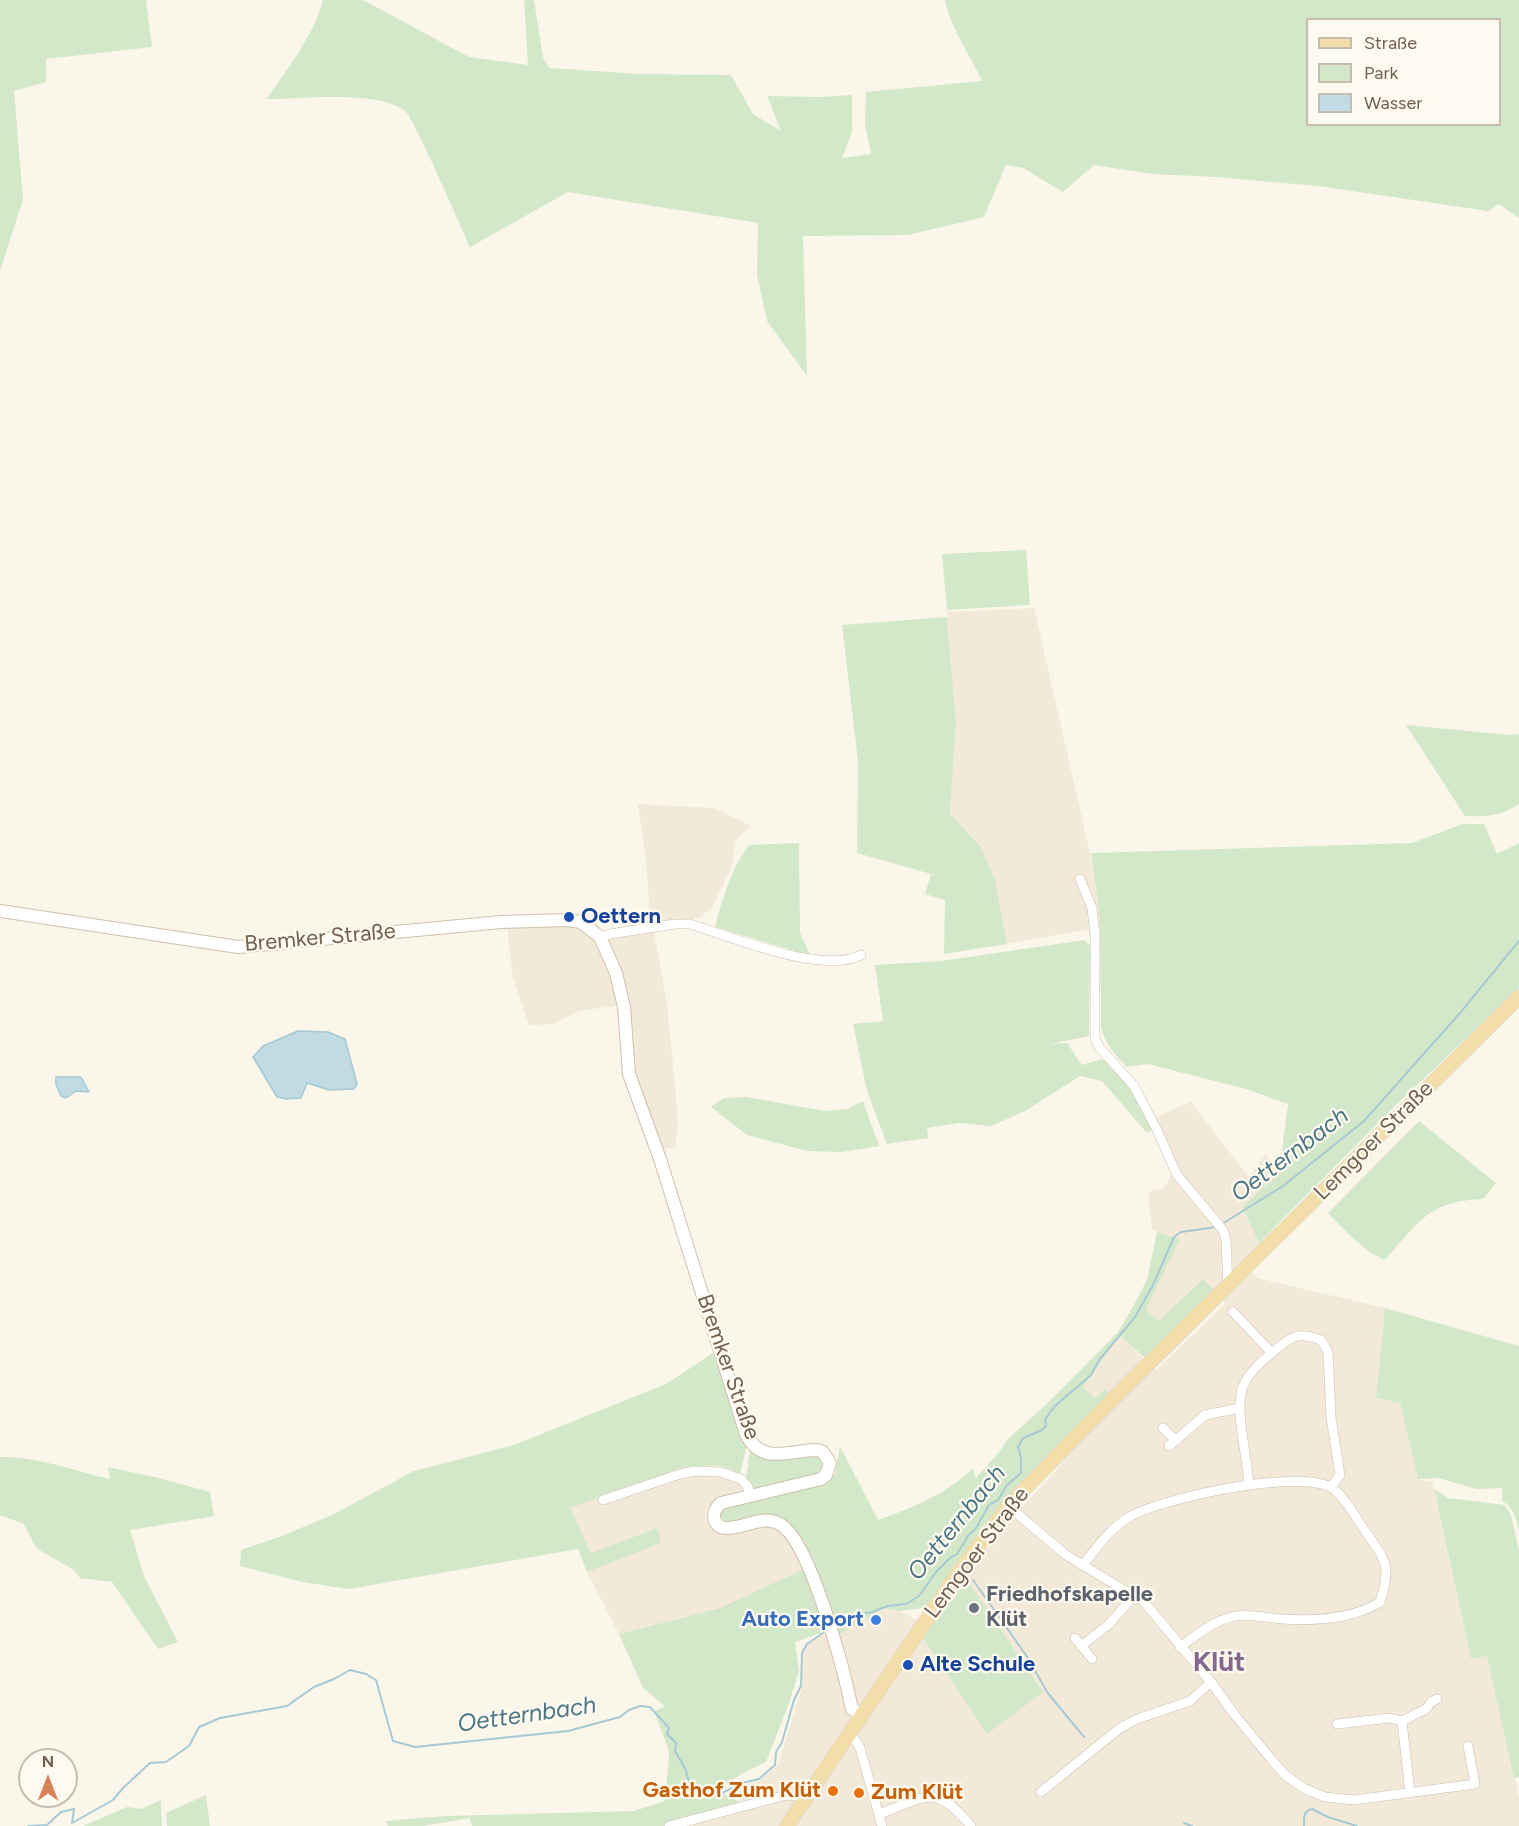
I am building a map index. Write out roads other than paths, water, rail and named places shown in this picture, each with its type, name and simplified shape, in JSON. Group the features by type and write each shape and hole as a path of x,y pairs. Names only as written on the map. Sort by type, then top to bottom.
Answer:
{"main road":[{"name":"Lemgoer Straße","path":"787,1826 958,1573 1008,1506 1228,1284 1519,997"}],"street":[{"path":"1080,879 1092,908 1095,935 1095,1038 1105,1056 1134,1086 1178,1175 1223,1230 1226,1240 1228,1284"},
{"name":"Bremker Straße","path":"0,910 238,947 501,922 566,920 581,922 600,937 616,973 624,1007 629,1074 660,1159 746,1434 750,1443 764,1453 817,1450 823,1452 830,1463 826,1475 821,1479 718,1504 714,1512 715,1521 726,1528 770,1520 786,1528 803,1553 830,1630 852,1709 862,1715"},
{"path":"600,937 675,924 690,924 785,954 812,960 842,960 861,955"},
{"path":"1233,1312 1272,1353"},
{"path":"1249,1485 1240,1408 1244,1384 1253,1371 1272,1353 1296,1335 1321,1340 1328,1352 1331,1417 1340,1475 1331,1487"},
{"path":"1163,1428 1172,1443 1205,1415 1240,1408"},
{"path":"603,1500 695,1471 720,1473 741,1479 748,1487 750,1496"},
{"path":"1083,1565 1108,1533 1130,1516 1165,1502 1249,1485 1303,1480 1331,1487 1380,1552 1387,1570 1385,1588 1380,1602 1358,1612 1310,1619 1246,1615 1235,1617 1218,1621 1180,1647"},
{"path":"1008,1506 1052,1544 1144,1602 1271,1759 1291,1780 1305,1789 1325,1797 1354,1800 1475,1784 1468,1746"},
{"path":"1092,1659 1078,1642 1108,1624 1135,1595"},
{"path":"1041,1792 1120,1728 1137,1719 1190,1701 1211,1682"},
{"path":"1337,1724 1390,1718 1402,1721 1426,1709 1431,1702 1437,1699"},
{"path":"1402,1721 1410,1793"},
{"path":"848,1735 854,1738 860,1748 882,1826"},
{"path":"669,1826 786,1795 800,1796 805,1799"},
{"path":"879,1814 918,1799 934,1797 947,1801 972,1826"}],"water":[{"path":"298,1031 328,1032 345,1039 357,1084 354,1089 329,1090 307,1083 301,1098 277,1097 253,1057 263,1046"},
{"path":"56,1077 81,1077 89,1092 76,1091 66,1098 61,1096"}],"waterway":[{"name":"Oetternbach","path":"1222,1224 1283,1186 1364,1121 1460,1013 1519,941"},
{"name":"Oetternbach","path":"835,1624 852,1616 888,1606 906,1604 919,1596 936,1572 957,1554 989,1505 998,1500 1007,1485 1021,1473 1021,1457 1018,1447 1023,1438 1046,1426 1045,1419 1056,1405 1091,1375 1100,1359 1135,1317 1153,1285 1174,1237 1181,1232 1217,1227"},
{"path":"973,1580 1028,1658 1047,1692 1084,1737"},
{"name":"Oetternbach","path":"28,1826 47,1825 61,1812 74,1809 72,1823 113,1800 150,1763 166,1762 189,1746 199,1727 220,1718 287,1706 314,1687 350,1670 366,1674 376,1680 393,1741 415,1747 568,1731 620,1717 640,1706 650,1707 669,1728 667,1734 676,1743 675,1751 686,1770 690,1786 696,1791 716,1796 742,1783 759,1779 775,1765 776,1752 782,1742 794,1700 801,1686 802,1653 807,1644 826,1631"},
{"path":"1304,1826 1306,1813 1312,1809 1328,1817 1357,1826"},
{"path":"1184,1823 1192,1826"}],"place":[{"name":"Oettern","path":"569,917"},
{"name":"Friedhofskapelle Klüt","path":"974,1608"},
{"name":"Auto Export","path":"876,1620"},
{"name":"Alte Schule","path":"908,1665"},
{"name":"Gasthof Zum Klüt","path":"833,1791"},
{"name":"Zum Klüt","path":"859,1793"}],"district":[{"name":"Klüt","path":"1219,1663"}]}
